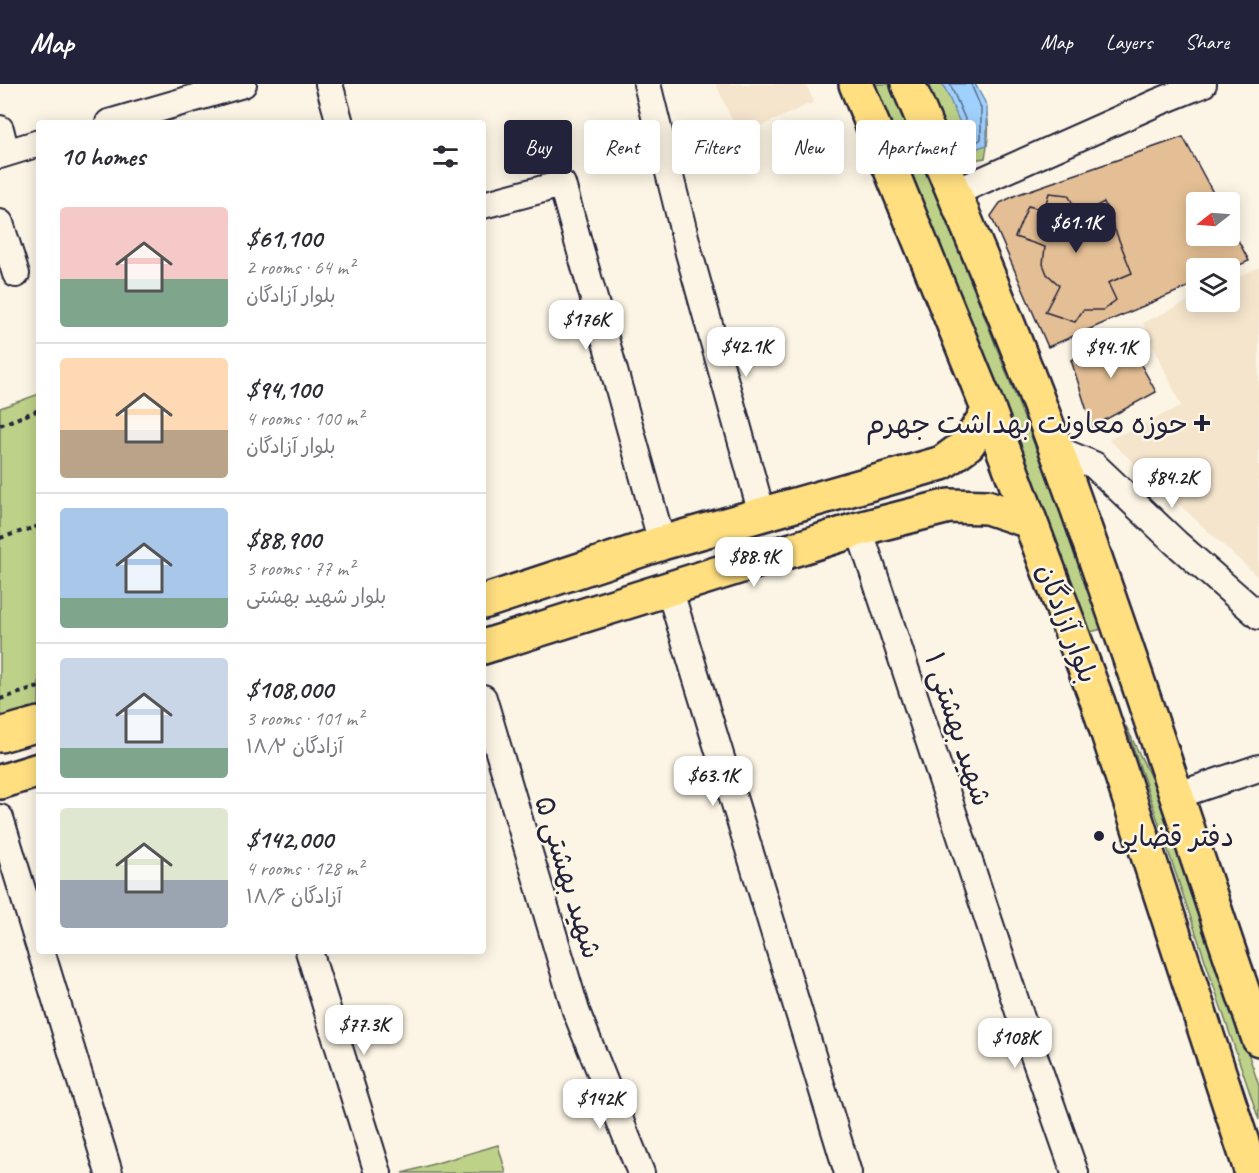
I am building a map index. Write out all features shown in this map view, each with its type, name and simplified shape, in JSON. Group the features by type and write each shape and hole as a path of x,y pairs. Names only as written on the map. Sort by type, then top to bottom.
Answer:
{"main road":[{"name":"بلوار آزادگان","path":"856,84 989,411 1098,703 1252,1173"},
{"name":"بلوار آزادگان","path":"908,84 1056,449 1178,795 1258,1035"},
{"path":"486,601 662,543 942,463 968,444 989,411"},
{"path":"486,646 859,529 949,506 987,507 1029,521"},
{"path":"1098,703 1140,688"},
{"path":"0,735 36,725"},
{"path":"0,782 36,771"}],"street":[{"path":"119,120 243,84"},
{"path":"329,84 339,120"},
{"path":"647,84 689,253 762,514"},
{"path":"954,193 1154,93 1203,84"},
{"path":"2,145 36,143"},
{"path":"486,204 562,184 662,543"},
{"path":"0,223 16,274"},
{"path":"1056,449 1094,465 1176,543 1259,616"},
{"name":"شهید بهشتی ۱","path":"859,529 998,949 1076,1173"},
{"path":"669,588 848,1173"},
{"name":"شهید بهشتی ۵","path":"486,708 576,1011 641,1173"},
{"path":"1178,795 1259,768"},
{"path":"0,818 36,935"},
{"path":"42,954 109,1173"},
{"path":"310,954 378,1173"}],"path":[{"path":"0,425 36,411"},
{"path":"0,538 36,527"},
{"path":"0,699 36,688"}],"shaded area":[{"path":"716,84 806,84 814,102 760,126 760,120 732,120"},
{"name":"حوزه معاونت بهداشت جهرم","path":"1259,267 1259,578 1109,440 1181,406 1143,323 1186,302 1186,312 1240,312 1240,276"}],"green space":[{"path":"870,84 889,84 904,120 885,120"},
{"path":"927,84 975,84 984,103 988,120 985,158 976,159 976,120 942,120"},
{"path":"908,174 927,174 1106,628 1090,632 939,246"},
{"path":"36,395 36,709 0,719 0,408"},
{"path":"1126,726 1170,818 1259,1086 1259,1120"},
{"path":"498,1145 506,1173 403,1173"}],"water":[{"path":"943,84 975,84 987,106 987,145 976,149 976,120 959,120"}],"building":[{"path":"1183,137 1213,192 1186,192 1186,246 1240,246 1240,244 1249,261 1240,265 1240,258 1186,258 1186,288 1048,347 991,216 1000,203 1016,195"},
{"path":"1049,193 1068,195 1079,215 1104,202 1132,273 1108,283 1116,300 1103,310 1083,310 1075,322 1045,312 1059,285 1047,274 1043,264 1045,247 1015,237 1028,206 1044,210"},
{"path":"1124,334 1156,392 1092,427 1071,360"}],"place":[{"name":"حوزه معاونت بهداشت جهرم","path":"1202,423"},
{"name":"دفتر قضایی","path":"1099,836"}]}
